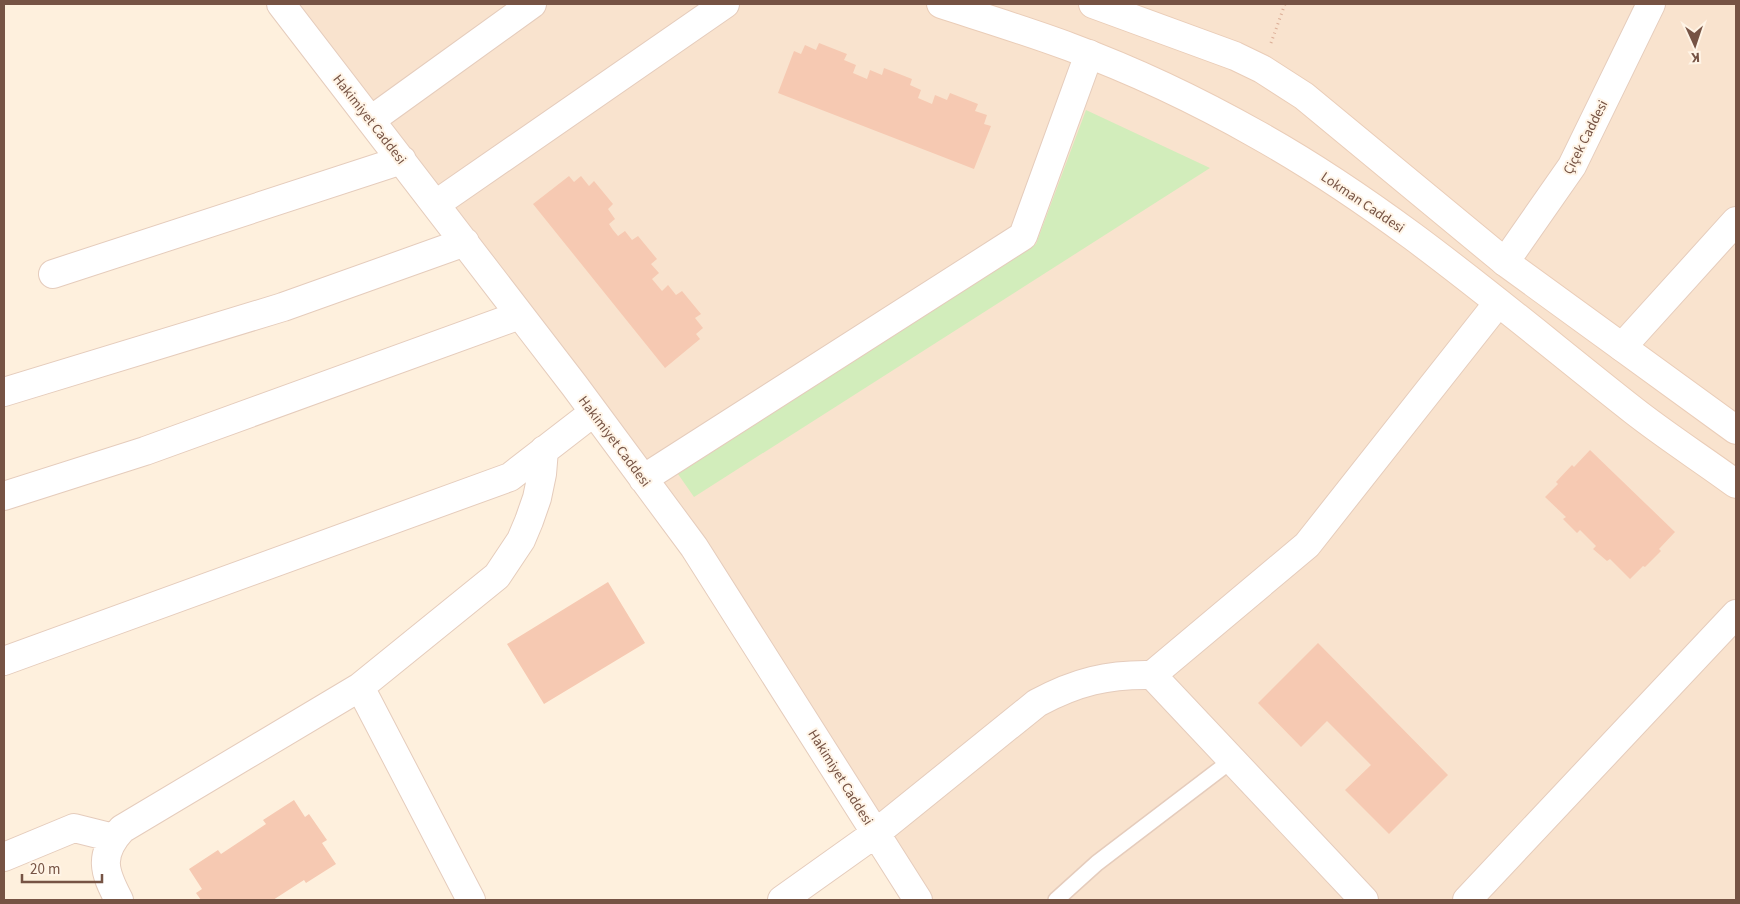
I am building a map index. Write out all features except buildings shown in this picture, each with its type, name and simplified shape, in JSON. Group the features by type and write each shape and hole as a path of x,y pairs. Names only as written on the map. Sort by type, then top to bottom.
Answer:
{"street":[{"name":"Hakimiyet Caddesi","path":"281,4 465,242 694,547 918,900"},
{"path":"371,120 532,4"},
{"path":"436,204 725,4"},
{"name":"Lokman Caddesi","path":"941,4 1008,25 1089,54 1135,74 1197,103 1258,135 1312,167 1418,239 1636,412 1736,484"},
{"path":"1093,4 1235,56 1262,69 1304,96 1505,262 1622,347 1733,423"},
{"name":"Çiçek Caddesi","path":"1505,262 1572,166 1651,4"},
{"path":"643,478 1023,236 1089,54"},
{"path":"53,274 402,160"},
{"path":"1622,347 1736,221"},
{"path":"4,392 283,307 465,242"},
{"path":"782,900 876,833 1037,703 1060,691 1089,681 1128,674 1152,675 1307,545 1498,303"},
{"path":"4,496 145,451 520,315"},
{"path":"4,660 510,477 594,412"},
{"path":"119,900 108,879 106,858 114,838 131,822 360,687 497,576 521,540 529,521 537,498 544,450"},
{"path":"1467,900 1736,614"},
{"path":"1152,675 1364,900"},
{"path":"360,687 472,900"},
{"path":"4,857 74,828 114,838"}],"lane":[{"path":"1056,900 1097,863 1232,760"}],"path":[{"path":"1262,69 1285,4"}],"shaded area":[{"path":"281,4 1736,4 1736,900 912,900 743,621"}],"green space":[{"path":"1086,110 1210,168 694,497 678,474 1036,244"}]}
